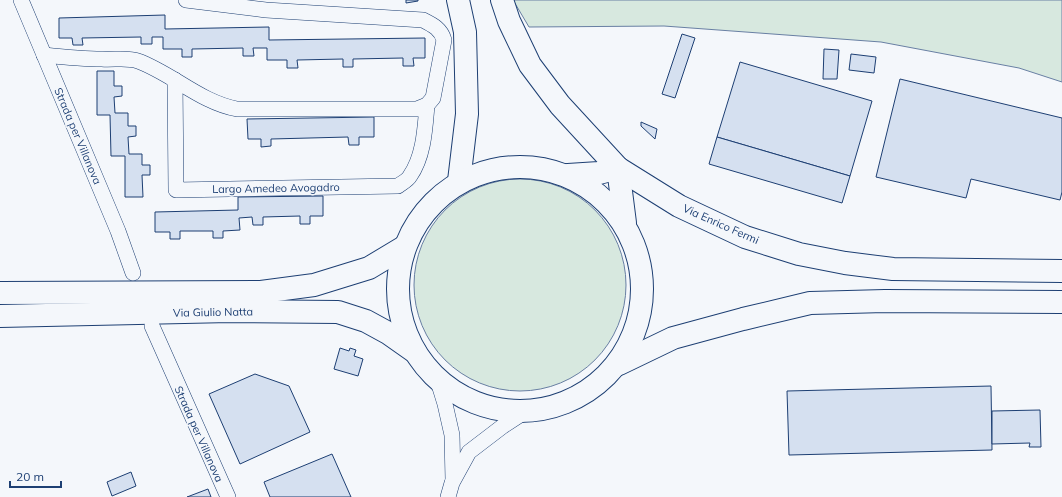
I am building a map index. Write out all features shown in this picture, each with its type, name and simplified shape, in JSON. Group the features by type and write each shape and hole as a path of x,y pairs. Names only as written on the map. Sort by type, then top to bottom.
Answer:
{"main road":[{"path":"458,0 465,32 467,114 459,181"},
{"name":"Via Enrico Fermi","path":"502,0 509,21 530,65 560,105 618,168 679,206 745,237 799,254 845,263 893,269 1062,271"},
{"path":"625,223 600,194 568,175 532,166 494,168 459,181 436,199 417,221 404,247 397,282 401,318 415,352 442,384 479,405 517,412 556,407 591,390 619,364 673,338 743,318 810,303 885,301 1062,302"},
{"path":"568,175 599,173 618,168 625,223 640,257 644,294 637,331 619,364"},
{"name":"Via Giulio Natta","path":"0,293 261,292 314,285 369,268 404,247"},
{"name":"Via Giulio Natta","path":"0,316 230,311 338,312 366,321 388,333 415,352"}],"street":[{"name":"Strada per Villanova","path":"21,0 118,231 133,273"},
{"name":"Largo Amedeo Avogadro","path":"175,80 176,190 398,186 410,177 419,157 427,105 433,98 444,40 442,33 434,25 423,20 266,10 186,0"},
{"path":"44,55 72,58 136,60 151,66 207,99 224,106 237,109 417,109 427,105"},
{"name":"Strada per Villanova","path":"152,326 228,497"},
{"path":"437,378 446,404 452,435 450,490"},
{"path":"450,490 469,452 502,426 526,411"}],"shaded area":[{"path":"513,0 1062,0 1062,82 1019,68 881,42 664,26 529,27"},
{"path":"520,179 541,181 561,187 579,197 595,210 608,226 618,244 624,264 626,285 624,306 618,326 608,344 595,360 579,373 561,383 541,389 520,391 499,389 479,383 461,373 445,360 432,344 422,326 416,306 414,285 416,264 422,244 432,226 445,210 461,197 479,187 499,181"}],"building":[{"path":"406,0 418,0 418,1 406,3"},
{"path":"165,15 165,29 269,27 269,40 425,38 425,58 413,58 414,66 403,66 403,58 353,59 353,67 343,67 343,59 297,60 298,68 287,68 287,60 267,60 267,48 253,48 254,56 243,56 243,48 192,49 192,57 182,57 182,49 163,49 163,37 152,37 152,44 141,44 141,37 82,38 83,45 73,45 72,38 59,38 59,18"},
{"path":"682,34 695,38 675,98 662,94"},
{"path":"824,49 839,50 837,79 823,79"},
{"path":"851,54 876,57 874,73 849,70"},
{"path":"740,62 872,101 850,176 717,137"},
{"path":"97,71 114,71 114,86 122,86 122,96 114,97 115,113 128,113 128,126 136,126 136,136 128,137 129,154 142,154 142,165 150,165 150,175 142,175 143,197 125,197 125,156 111,156 110,115 97,115"},
{"path":"900,79 1062,118 1062,192 1060,200 971,179 966,198 876,177"},
{"path":"374,117 374,137 359,137 359,145 349,145 348,137 271,139 271,146 261,147 261,139 248,139 247,119"},
{"path":"641,122 657,129 655,139 641,126"},
{"path":"717,137 850,176 842,203 709,164"},
{"path":"323,196 323,216 310,216 310,224 300,224 300,216 263,217 263,225 253,225 252,217 239,218 240,230 223,231 223,238 213,238 213,231 180,231 180,239 170,239 170,232 155,232 155,212 238,210 238,197"},
{"path":"340,348 349,351 350,348 356,350 354,356 363,359 358,376 334,369"},
{"path":"255,374 289,386 310,432 240,464 209,394"},
{"path":"991,386 992,450 789,455 787,391"},
{"path":"1040,410 1041,447 1029,447 1030,443 992,444 992,411"},
{"path":"332,454 351,497 270,497 264,482"},
{"path":"131,472 136,486 112,496 107,482"},
{"path":"208,489 211,497 187,497"}]}
